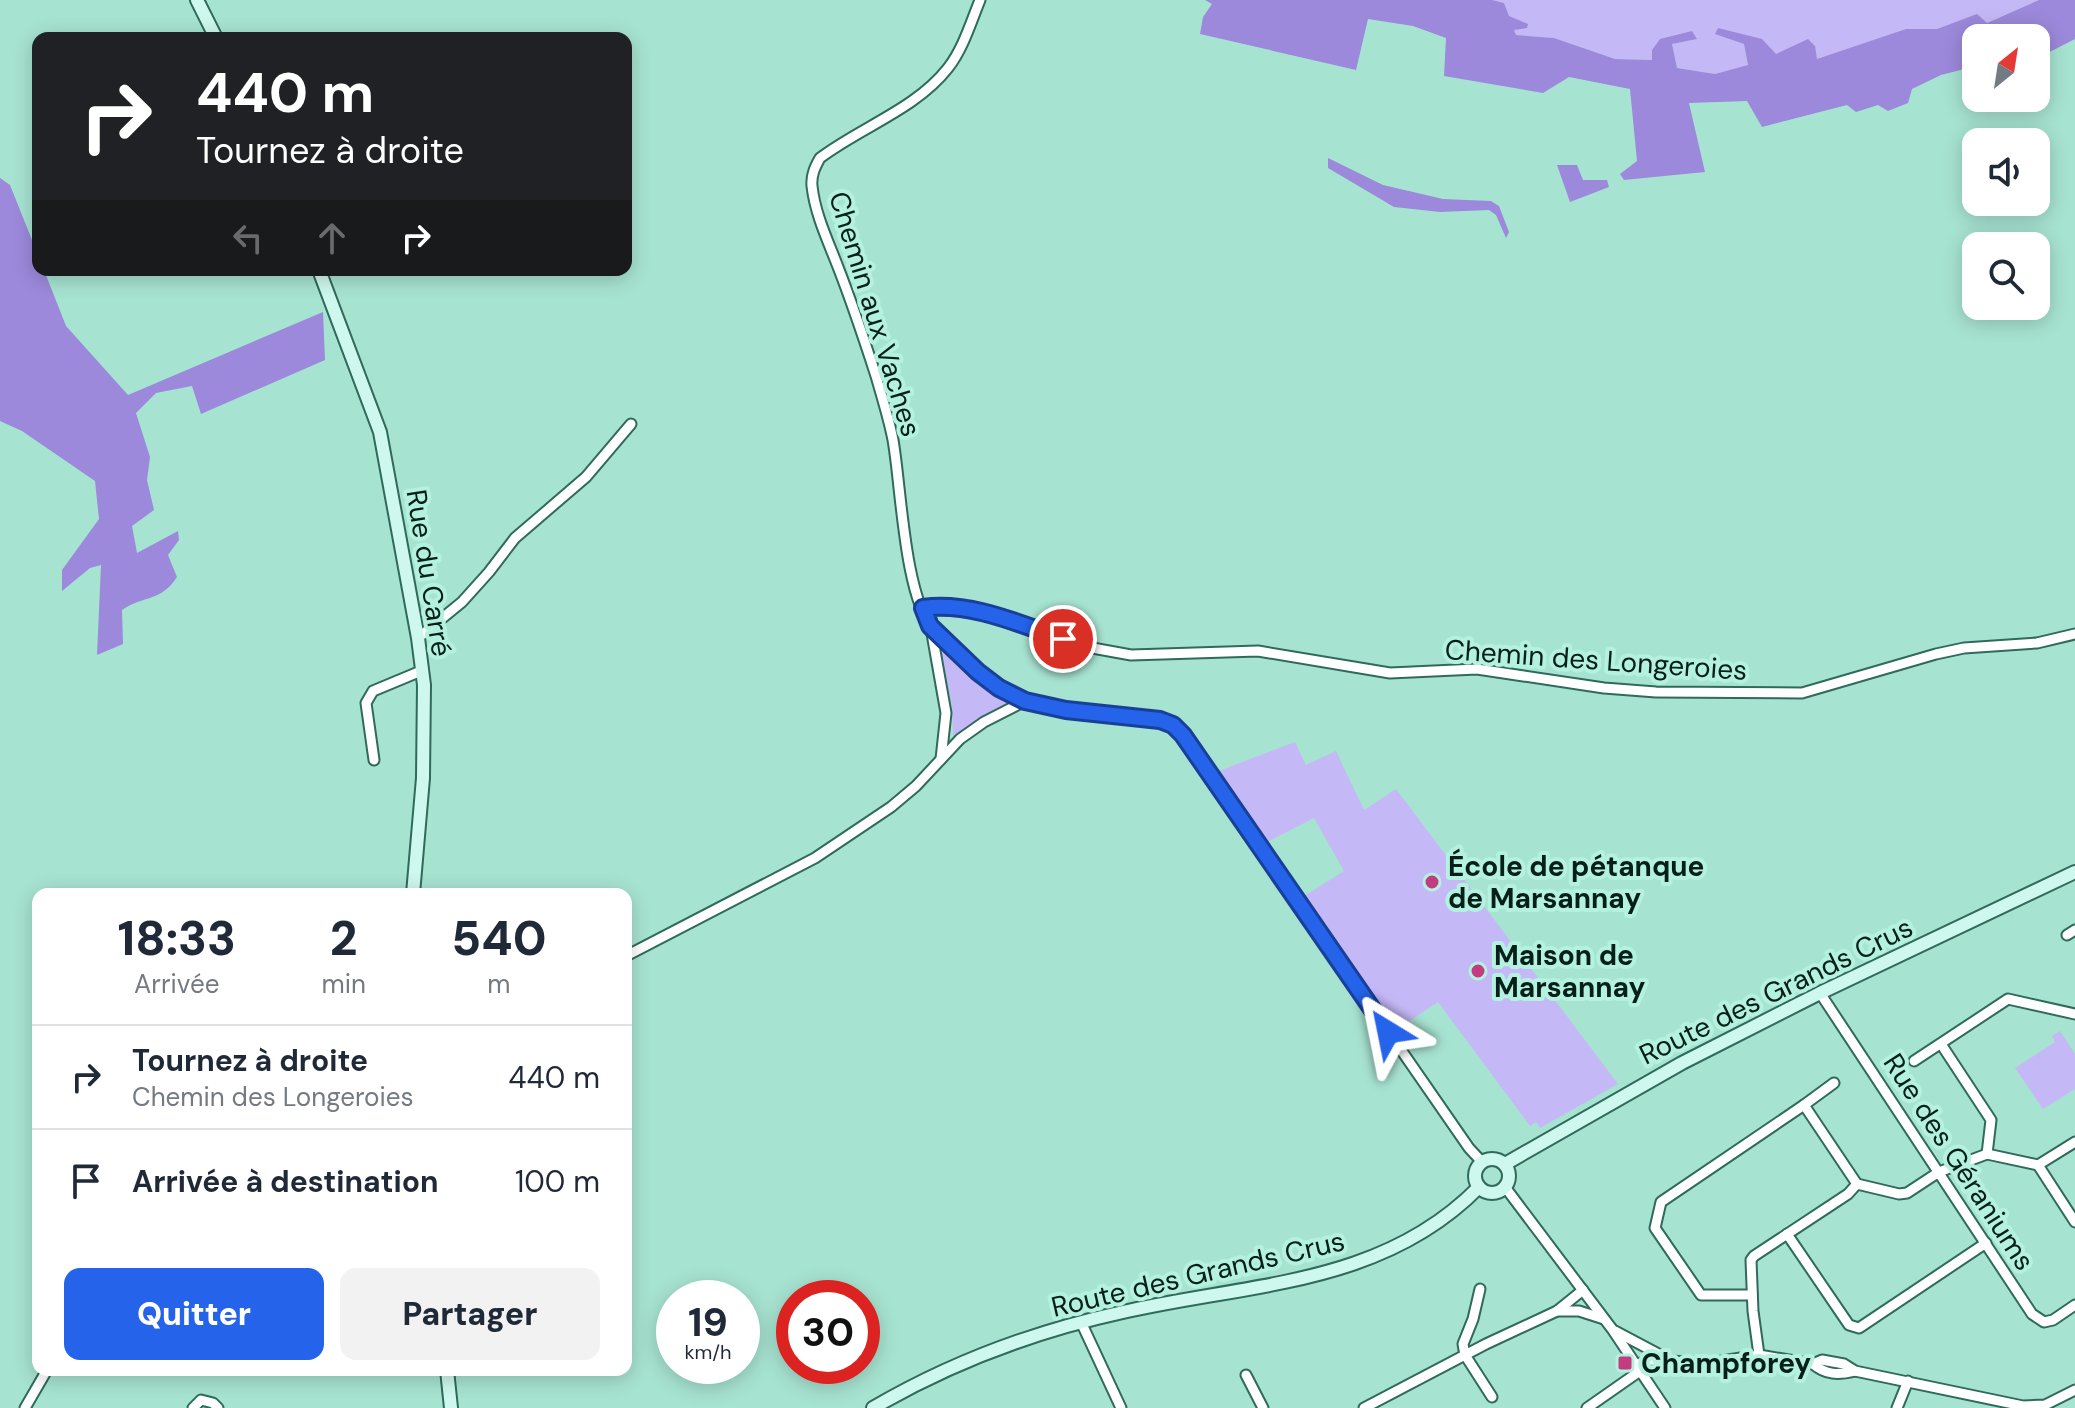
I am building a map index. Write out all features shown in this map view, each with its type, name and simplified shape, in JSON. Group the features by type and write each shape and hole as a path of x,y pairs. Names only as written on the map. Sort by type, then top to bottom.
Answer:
{"street":[{"path":"197,0 213,32"},
{"name":"Chemin aux Vaches","path":"980,0 957,54 938,79 911,101 820,158 813,170 811,183 814,203 854,310 893,438 909,558 930,626 999,688 1025,701 1066,710 1160,720 1173,725 1183,735 1469,1148 1482,1162"},
{"name":"Rue du Carré","path":"321,276 380,432 418,638 424,685 423,778 414,888"},
{"path":"418,638 462,602 515,538 586,477 631,424"},
{"name":"Chemin des Longeroies","path":"923,608 939,605 978,612 1087,647 1131,655 1258,651 1390,673 1477,669 1604,688 1656,692 1802,693 1936,654 1964,648 2037,643 2075,634"},
{"path":"930,626 946,713 941,759"},
{"path":"374,760 366,703 373,691 421,671"},
{"path":"632,953 815,858 891,807 916,786 960,739 984,722 1025,701"},
{"name":"Route des Grands Crus","path":"1505,1164 1590,1117 1634,1088 1820,993 2075,872"},
{"name":"Rue des Géraniums","path":"1820,993 2037,1319 2044,1322 2053,1320 2075,1305"},
{"path":"1914,1061 2008,999 2075,1014"},
{"path":"1941,1044 1991,1120 1987,1154"},
{"path":"1752,1295 1708,1297 1696,1290 1655,1228 1659,1206 1834,1083"},
{"path":"1804,1105 1857,1184 1899,1194 1907,1193 1939,1172 1987,1154 2038,1165 2075,1142"},
{"path":"1493,1158 1505,1164 1509,1178 1505,1187 1495,1193 1479,1187 1475,1174 1482,1162 1493,1158"},
{"path":"2038,1165 2075,1222"},
{"path":"1759,1355 1751,1260 1848,1194 1857,1184"},
{"name":"Route des Grands Crus","path":"873,1408 967,1361 1081,1322 1165,1303 1295,1282 1333,1271 1381,1253 1421,1233 1443,1220 1479,1187"},
{"path":"1505,1187 1612,1329 1665,1408"},
{"path":"1787,1234 1849,1325 1859,1328 1986,1243"},
{"path":"1480,1289 1463,1344 1465,1355 1492,1397"},
{"path":"1579,1311 1586,1294"},
{"path":"1364,1408 1586,1294"},
{"path":"1557,1311 1579,1311 1604,1319"},
{"path":"1081,1322 1121,1408"},
{"path":"1612,1329 1674,1361"},
{"path":"1630,1356 1638,1344"},
{"path":"1587,1408 1648,1360 1710,1363 1759,1355 1813,1364 1824,1372 1838,1374 1855,1371 1908,1381 1994,1404 2045,1405 2075,1390"},
{"path":"1246,1375 1263,1408"},
{"path":"28,1406 44,1376"},
{"path":"448,1376 451,1408"},
{"path":"1897,1408 1908,1381"},
{"path":"193,1408 201,1400 218,1408"}],"shaded area":[{"path":"1205,0 1492,0 1504,3 1509,16 1528,24 1527,28 1514,30 1516,35 1554,38 1615,59 1652,60 1652,50 1660,39 1692,31 1697,39 1672,44 1677,68 1715,74 1748,65 1744,44 1715,34 1718,28 1762,39 1776,54 1808,39 1815,46 1817,59 1906,29 1937,29 1977,14 1987,23 2039,0 2075,0 2075,39 2050,52 2050,24 1962,24 1962,70 1941,75 1912,89 1908,103 1888,111 1878,105 1856,112 1847,105 1762,127 1747,101 1689,103 1705,172 1624,180 1620,174 1637,161 1630,89 1569,77 1543,93 1444,76 1446,38 1413,26 1368,19 1356,70 1200,34 1203,17 1212,4"},
{"path":"1492,0 2039,0 1986,23 1977,15 1937,29 1906,29 1816,60 1776,54 1715,34 1744,44 1748,66 1715,74 1677,68 1672,44 1696,39 1660,39 1653,60 1615,59 1554,38 1515,35 1504,3"},
{"path":"1328,158 1383,185 1443,199 1491,201 1499,206 1509,232 1506,238 1496,215 1489,210 1440,212 1394,207 1328,168"},
{"path":"1557,165 1577,165 1583,180 1607,180 1609,187 1570,202"},
{"path":"0,178 10,185 32,240 32,276 46,276 66,326 128,395 323,312 325,360 201,414 192,386 156,393 136,413 150,457 147,480 154,510 132,526 137,553 178,531 179,540 168,555 177,577 165,591 122,610 123,644 97,655 101,565 90,568 62,591 62,570 99,519 95,481 22,431 0,421"},
{"path":"948,651 1008,703 953,736 952,705 940,653"},
{"path":"1295,742 1306,765 1336,751 1364,810 1396,789 1618,1084 1540,1128 1536,1122 1530,1126 1438,1002 1396,1030 1303,897 1344,871 1314,818 1265,843 1219,771"},
{"path":"2060,1031 2075,1054 2075,1089 2043,1109 2015,1068 2055,1042 2052,1036"}],"place":[{"name":"École de pétanque de Marsannay","path":"1432,882"},
{"name":"Maison de Marsannay","path":"1478,971"},
{"name":"Champforey","path":"1625,1363"}],"route":[{"path":"1063,639 978,612 939,605 923,608 930,626 978,672 999,688 1025,701 1066,710 1142,717 1173,725 1201,759 1388,1032"}]}
